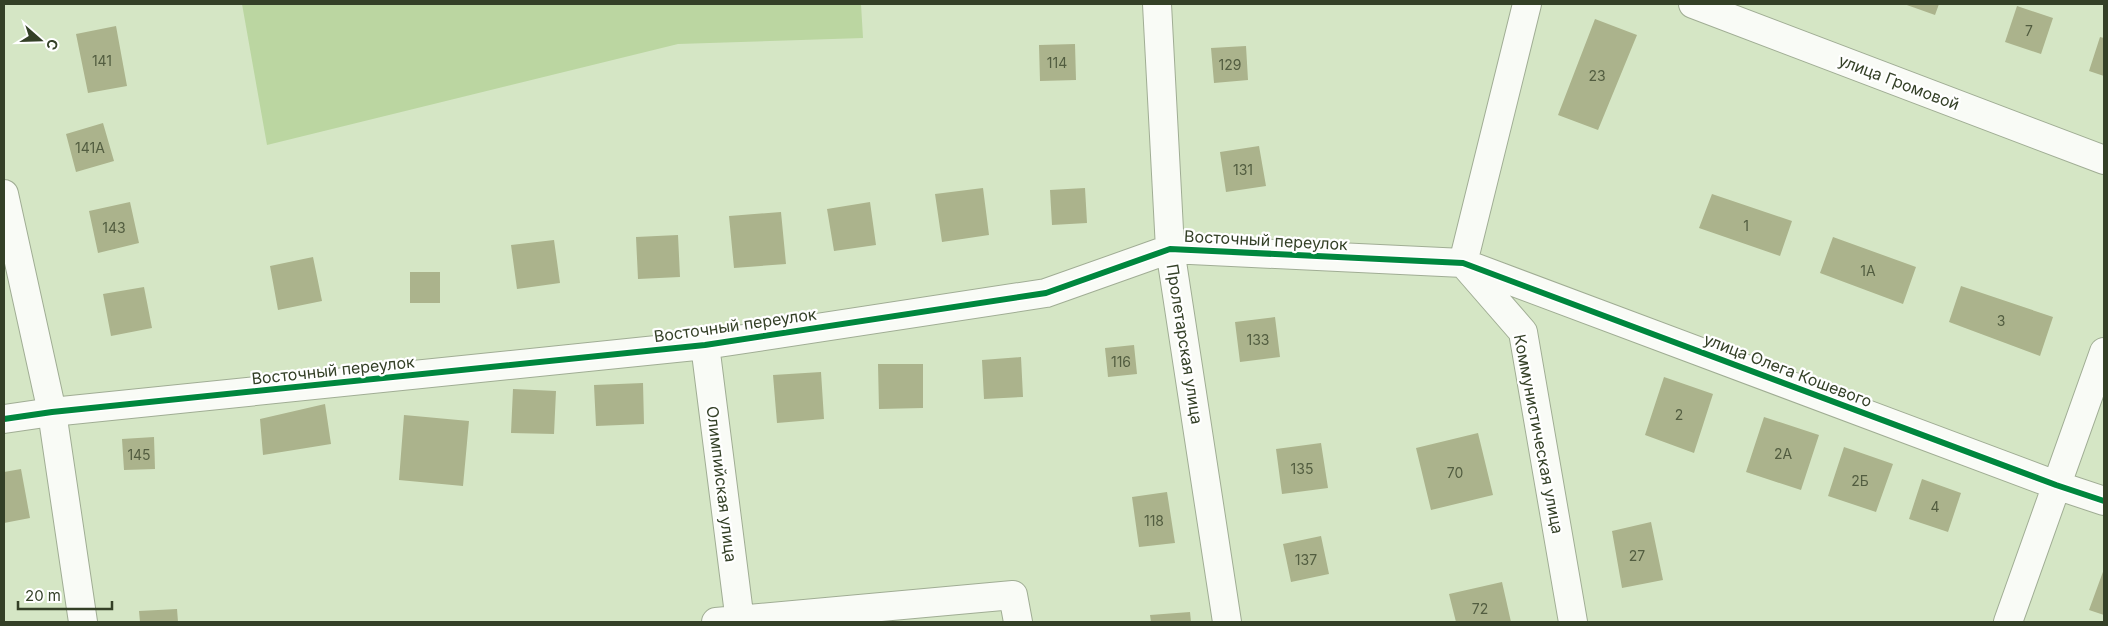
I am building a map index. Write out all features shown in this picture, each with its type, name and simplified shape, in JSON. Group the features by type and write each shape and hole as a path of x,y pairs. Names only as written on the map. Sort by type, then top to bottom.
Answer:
{"street":[{"name":"Пролетарская улица","path":"1158,4 1170,249 1227,622"},
{"path":"1463,263 1527,4"},
{"name":"улица Громовой","path":"1693,4 2104,160"},
{"path":"4,194 52,412 83,622"},
{"name":"Восточный переулок","path":"4,419 52,412 705,345 1046,293 1170,249 1463,263"},
{"name":"улица Олега Кошевого","path":"1463,263 2056,485 2104,501"},
{"name":"Коммунистическая улица","path":"1463,263 1523,332 1573,622"},
{"name":"Олимпийская улица","path":"705,345 732,622"},
{"path":"2008,622 2104,352"},
{"path":"732,622 1013,595 1018,622"}],"green space":[{"path":"242,4 861,4 863,38 678,44 267,145"}],"building":[{"path":"1904,4 1939,4 1935,15"},
{"path":"2017,6 2053,18 2041,54 2005,42"},
{"path":"1595,19 1637,35 1598,130 1558,115"},
{"path":"116,26 127,86 88,93 76,34"},
{"path":"2100,37 2104,38 2104,76 2089,71"},
{"path":"1075,44 1076,80 1040,81 1039,45"},
{"path":"1246,46 1248,80 1214,83 1211,48"},
{"path":"103,123 114,161 76,172 66,134"},
{"path":"1259,146 1266,186 1226,192 1220,152"},
{"path":"983,188 989,235 942,242 935,194"},
{"path":"1085,188 1087,223 1052,225 1050,190"},
{"path":"1712,194 1792,221 1780,256 1699,228"},
{"path":"130,202 139,243 98,253 89,211"},
{"path":"870,202 876,245 834,251 827,209"},
{"path":"781,212 786,264 734,268 729,216"},
{"path":"678,235 680,277 638,279 636,237"},
{"path":"1833,237 1916,267 1903,304 1820,273"},
{"path":"554,240 560,283 517,289 511,245"},
{"path":"313,257 322,301 278,310 270,266"},
{"path":"410,272 440,272 440,303 410,303"},
{"path":"1961,286 2053,317 2040,356 1949,322"},
{"path":"144,287 152,328 111,336 103,294"},
{"path":"1275,317 1280,357 1240,362 1235,322"},
{"path":"1134,345 1137,374 1108,377 1105,348"},
{"path":"1021,357 1023,397 984,399 982,360"},
{"path":"878,364 923,364 923,408 879,409"},
{"path":"821,372 824,419 777,423 773,375"},
{"path":"1664,377 1713,394 1694,453 1645,435"},
{"path":"643,383 644,424 596,426 594,385"},
{"path":"513,389 556,391 554,434 511,433"},
{"path":"325,404 331,444 263,455 260,419"},
{"path":"404,415 469,421 463,486 399,480"},
{"path":"1764,417 1819,435 1801,490 1746,472"},
{"path":"1478,433 1493,495 1431,510 1416,448"},
{"path":"154,437 155,469 124,470 122,439"},
{"path":"1321,443 1328,488 1282,494 1276,449"},
{"path":"1844,447 1893,464 1876,512 1828,496"},
{"path":"21,469 30,518 4,523 4,472"},
{"path":"1922,479 1961,493 1948,532 1909,519"},
{"path":"1167,492 1175,543 1139,547 1132,497"},
{"path":"1651,522 1663,580 1622,588 1612,531"},
{"path":"1321,536 1329,574 1291,582 1283,544"},
{"path":"2104,569 2104,615 2089,610"},
{"path":"1502,582 1511,622 1456,622 1449,594"},
{"path":"177,609 178,622 140,622 139,611"},
{"path":"1190,612 1191,622 1151,622 1150,615"}],"cycle path":[{"path":"4,419 52,412 705,345 1046,293 1170,249 1463,263 2056,485 2104,501"}]}
